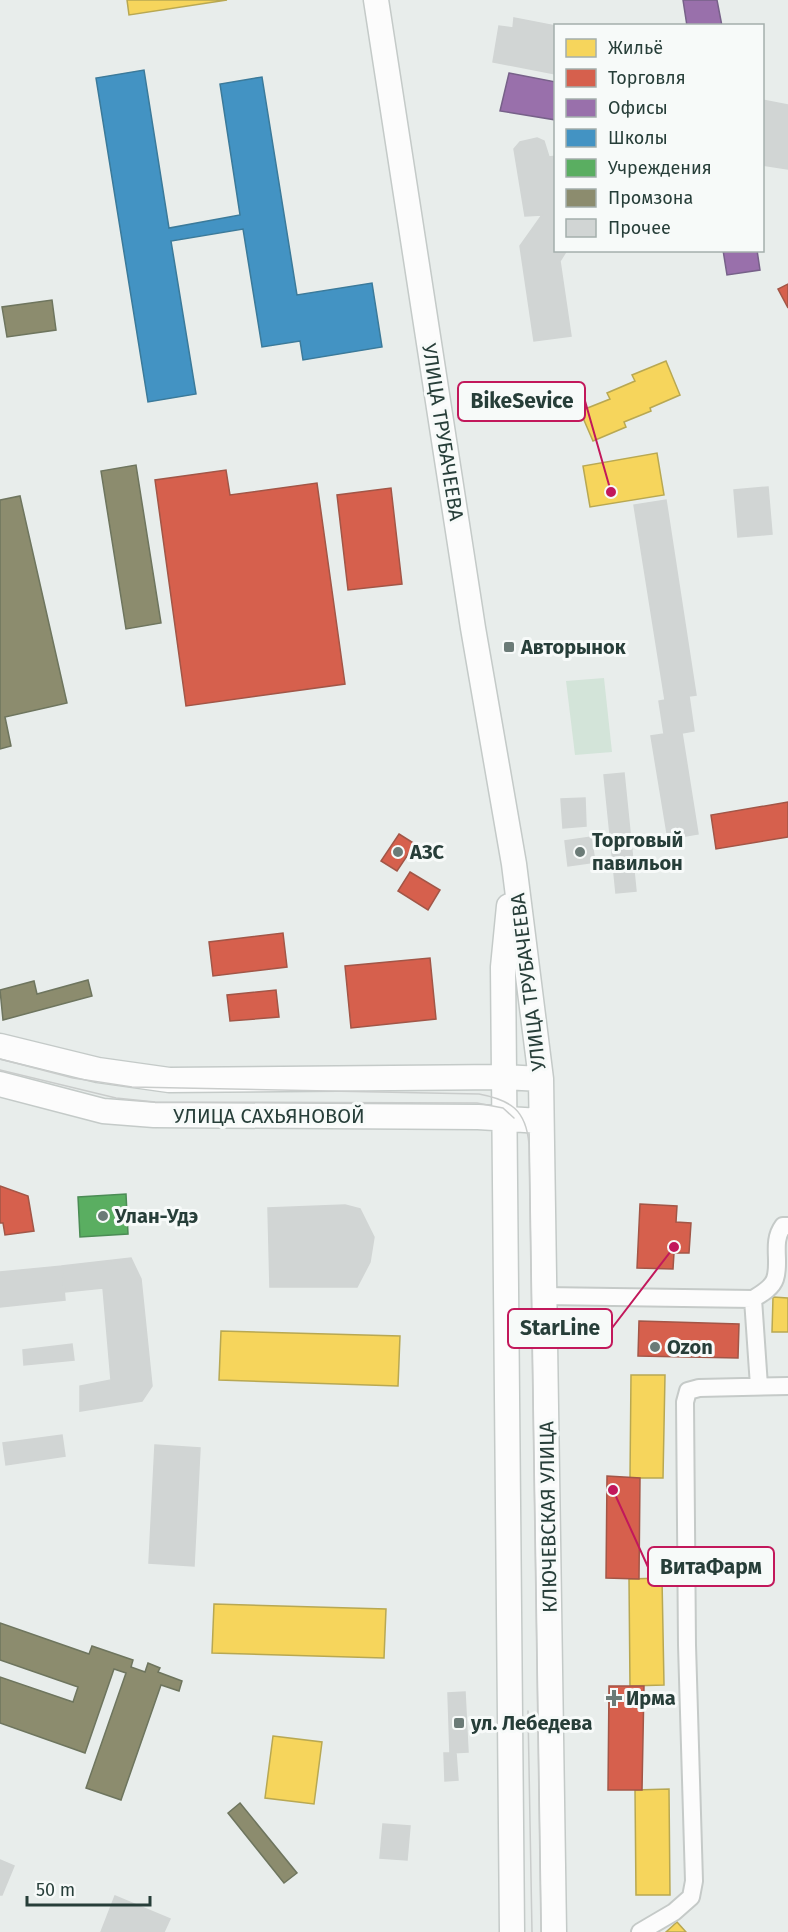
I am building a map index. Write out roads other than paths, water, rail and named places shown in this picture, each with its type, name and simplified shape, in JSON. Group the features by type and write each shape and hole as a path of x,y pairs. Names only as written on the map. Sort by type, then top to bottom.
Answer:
{"main road":[{"name":"УЛИЦА ТРУБАЧЕЕВА","path":"376,0 473,628 514,864 541,1100"},
{"name":"УЛИЦА ТРУБАЧЕЕВА","path":"503,1119 503,967 514,864"},
{"name":"УЛИЦА САХЬЯНОВОЙ","path":"0,1046 45,1059 169,1080 503,1077 541,1100"},
{"path":"128,1113 133,1075"},
{"name":"УЛИЦА САХЬЯНОВОЙ","path":"0,1084 103,1111 128,1113 503,1119 541,1100"},
{"name":"КЛЮЧЕВСКАЯ УЛИЦА","path":"541,1100 554,1932"},
{"name":"КЛЮЧЕВСКАЯ УЛИЦА","path":"503,1119 512,1932"}],"street":[{"path":"544,1296 753,1299 768,1289 776,1279 777,1233 783,1226 788,1226"},
{"path":"753,1299 759,1386"},
{"path":"639,1932 674,1912 691,1897 694,1881 687,1646 685,1402 688,1391 699,1388 788,1386"}],"tram line":[{"path":"0,1059 73,1078 132,1087 479,1094 508,1103 520,1115 529,1144 541,1932"},
{"path":"0,1070 116,1098 155,1102 477,1103 503,1108 514,1118"},
{"path":"528,1711 532,1932"}],"place":[{"name":"BikeSevice","path":"611,492"},
{"name":"Авторынок","path":"509,647"},
{"name":"АЗС","path":"398,852"},
{"name":"Торговый павильон","path":"580,852"},
{"name":"Улан-Удэ","path":"103,1216"},
{"name":"StarLine","path":"674,1247"},
{"name":"Ozon","path":"655,1347"},
{"name":"ВитаФарм","path":"613,1490"},
{"name":"Ирма","path":"614,1698"},
{"name":"ул. Лебедева","path":"459,1723"}]}
